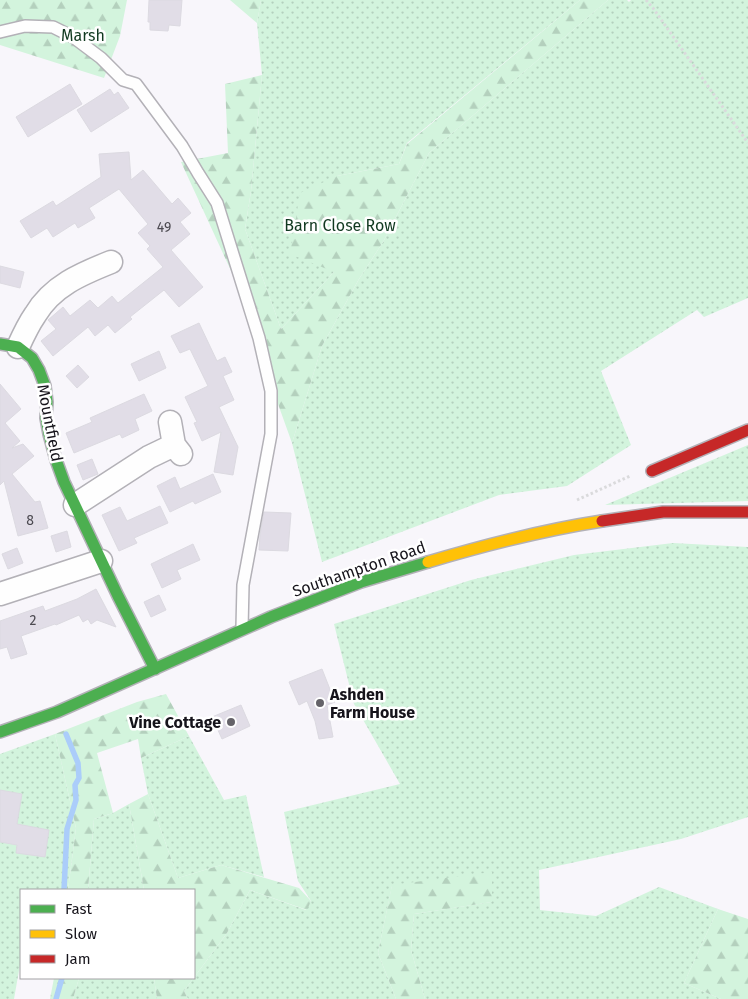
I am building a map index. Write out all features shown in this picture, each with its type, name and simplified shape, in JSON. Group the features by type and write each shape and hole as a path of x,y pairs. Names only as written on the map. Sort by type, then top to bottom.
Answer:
{"street":[{"name":"Mountfield","path":"111,262 80,275 54,292 9,346 32,358 39,370 45,386 46,418 56,460 64,482 155,669"},
{"path":"76,505 149,457 178,450 170,422"},
{"path":"652,471 748,430"},
{"name":"Southampton Road","path":"0,732 57,712 271,617 361,582 479,547 578,525 663,512 748,512"},
{"path":"0,594 101,561"}],"lane":[{"path":"0,32 24,26 53,28 73,37 101,58 123,80 136,84 182,146 217,203 259,338 271,390 271,434 243,585 242,630"}],"path":[{"path":"646,0 748,143"}],"green space":[{"name":"Marsh","path":"0,0 127,0 120,36 104,78 0,45"},
{"path":"230,0 261,0 257,23"},
{"path":"261,0 580,0 407,143 399,164 337,176 334,272 281,329 245,229 251,191 262,75 257,23"},
{"name":"Barn Close Row","path":"580,0 608,0 429,153 383,242 359,279 322,346 292,443 246,315 238,286 181,162 228,153 225,84 262,75 251,191 245,229 281,329 334,272 290,254 300,193 337,176 399,164 407,144"},
{"path":"608,0 627,0 629,2 631,0 748,0 748,298 704,317 697,310 601,371 631,445 567,486 499,495 322,562 292,443 322,346 359,279 383,242 429,153"},
{"path":"748,445 748,501 605,505"},
{"path":"673,543 748,547 748,817 681,839 539,870 540,910 596,916 659,887 718,909 684,983 721,999 425,999 411,950 414,914 491,902 392,886 378,953 396,999 188,999 184,991 193,979 195,979 195,976 227,933 250,890 306,910 311,901 298,881 284,812 400,784 354,704 334,624 471,580 574,555"},
{"path":"166,694 189,736 141,758 138,739 97,753 113,813 94,819 88,889 68,889 76,828 55,734 137,702"},
{"path":"55,734 76,828 68,889 20,889 20,965 14,999 0,999 0,754"},
{"path":"189,736 224,800 246,795 264,877 221,865 178,878 148,794 141,758"},
{"path":"148,794 178,878 221,865 299,888 311,901 307,910 250,890 227,933 195,977 195,889 144,889 129,804"},
{"path":"129,804 144,889 88,889 94,819 113,813"},
{"path":"492,872 492,902 414,914 411,950 425,999 396,999 378,953 392,885"},
{"path":"718,909 748,919 748,999 721,999 684,983"},
{"path":"54,979 79,979 73,999 50,999"},
{"path":"79,979 154,979 157,999 73,999"},
{"path":"154,979 193,979 184,991 188,999 157,999"}],"building":[{"path":"149,0 182,0 180,26 169,25 168,31 150,30 150,22 148,22"},
{"path":"70,84 82,104 28,137 16,117"},
{"path":"110,89 114,95 118,92 129,108 91,132 77,110"},
{"path":"129,152 131,180 143,170 172,204 178,198 191,213 180,222 190,234 171,250 203,287 179,307 164,290 130,317 132,319 115,333 108,325 95,336 88,327 53,356 41,341 56,329 48,320 63,307 70,316 90,300 98,308 112,296 118,303 163,267 147,249 150,246 138,233 148,224 119,189 89,208 95,218 78,228 75,223 53,237 47,228 31,238 20,221 53,201 56,206 101,177 99,154"},
{"path":"0,266 24,272 20,288 0,283"},
{"path":"199,323 217,361 225,357 232,372 223,376 234,400 219,407 238,447 233,475 214,472 221,432 202,441 194,423 197,422 185,397 208,386 190,349 180,353 171,336"},
{"path":"159,351 166,368 139,381 131,364"},
{"path":"78,365 89,377 77,388 66,376"},
{"path":"0,384 21,409 5,423 20,441 12,448 23,444 34,456 12,474 35,502 40,501 48,528 18,536 4,481 0,485"},
{"path":"144,394 152,411 135,419 139,430 122,438 120,434 74,453 66,433 92,422 90,418"},
{"path":"92,459 98,474 83,480 77,465"},
{"path":"213,474 221,492 195,504 193,501 170,512 157,486 175,477 180,489"},
{"path":"160,506 168,523 134,538 137,543 119,551 102,515 120,507 127,521"},
{"path":"264,512 291,513 288,551 259,550"},
{"path":"67,531 71,547 56,552 51,536"},
{"path":"193,544 200,560 177,570 181,579 162,588 151,564"},
{"path":"17,548 23,563 8,569 2,554"},
{"path":"96,589 116,627 97,620 91,624 88,619 83,622 79,615 56,625 21,636 27,654 11,659 7,647 0,649 0,621 43,606 45,611 77,599"},
{"path":"159,595 166,610 151,617 144,602"},
{"name":"Ashden Farm House","path":"322,669 335,702 327,705 333,737 319,739 315,721 307,701 299,705 289,682"},
{"name":"Vine Cottage","path":"241,705 250,726 222,739 212,717"},
{"path":"0,790 22,794 17,824 49,830 45,857 16,853 17,845 0,842"}],"waterway":[{"path":"64,889 67,829 76,800 75,785 79,778 78,763 66,734"},
{"path":"56,999 62,979"}],"traffic: fast":[{"path":"0,344 18,347 32,358 39,370 45,386 46,418 49,434 64,482 155,669"},
{"path":"0,732 57,712 271,617 361,582 428,562"}],"traffic: slow":[{"path":"428,562 514,538 602,521"}],"traffic: jam":[{"path":"652,471 748,430"},
{"path":"602,521 663,512 748,512"}],"place":[{"name":"Ashden Farm House","path":"320,703"},
{"name":"Vine Cottage","path":"231,722"}]}
